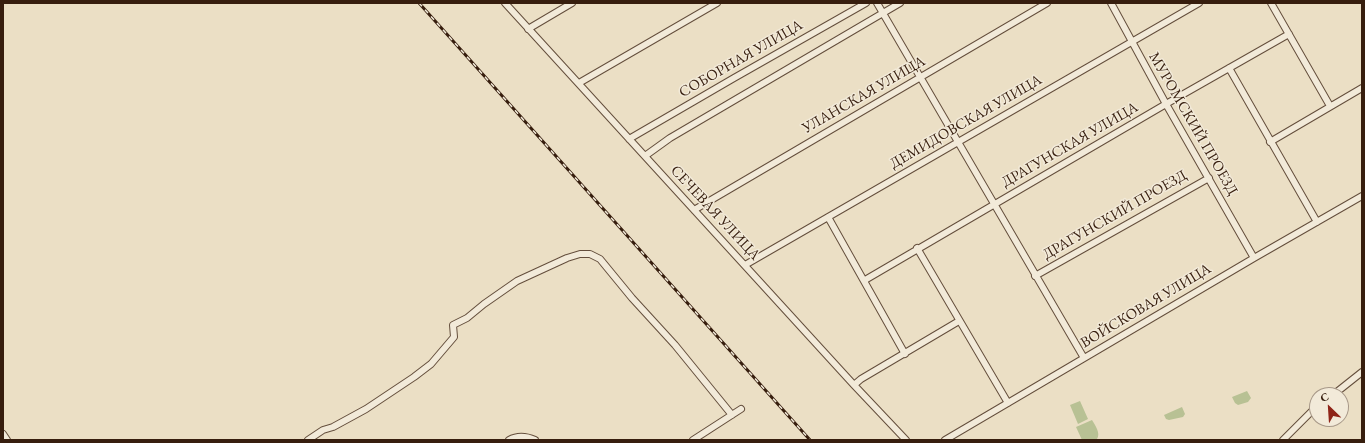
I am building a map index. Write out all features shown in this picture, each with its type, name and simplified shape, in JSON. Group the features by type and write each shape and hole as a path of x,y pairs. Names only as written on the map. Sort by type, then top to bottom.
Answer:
{"street":[{"name":"СЕЧЕВАЯ УЛИЦА","path":"505,3 906,440"},
{"path":"528,28 572,3"},
{"path":"579,83 717,3"},
{"name":"СОБОРНАЯ УЛИЦА","path":"629,139 866,3"},
{"path":"877,3 1084,358"},
{"path":"644,156 670,138 900,3"},
{"name":"УЛАНСКАЯ УЛИЦА","path":"694,210 1047,3"},
{"name":"МУРОМСКИЙ ПРОЕЗД","path":"1111,3 1131,42 1254,258"},
{"name":"ДЕМИДОВСКАЯ УЛИЦА","path":"745,265 1199,3"},
{"path":"1271,3 1330,106"},
{"name":"ДРАГУНСКАЯ УЛИЦА","path":"865,280 917,248 1290,34"},
{"path":"1229,68 1317,222"},
{"path":"1270,142 1362,88"},
{"name":"ДРАГУНСКИЙ ПРОЕЗД","path":"1035,276 1208,178"},
{"name":"ВОЙСКОВАЯ УЛИЦА","path":"945,440 1362,196"},
{"path":"828,216 905,354"},
{"path":"917,248 1008,403"},
{"path":"308,440 323,430 332,427 366,409 414,378 431,364 454,337 453,324 467,318 484,304 517,282 567,258 580,254 590,254 600,259 632,298 675,345 732,415"},
{"path":"854,385 861,379 959,321"},
{"path":"1343,387 1362,372"},
{"path":"693,440 741,410"},
{"path":"1283,440 1309,414"},
{"path":"3,434 7,440"},
{"path":"509,440 516,437 528,437 535,440"}],"green space":[{"path":"1247,391 1251,398 1248,402 1238,405 1235,403 1232,397"},
{"path":"1080,401 1088,419 1078,424 1070,405"},
{"path":"1182,407 1185,414 1183,417 1169,420 1166,419 1164,415"},
{"path":"1092,420 1098,432 1097,439 1082,440 1076,427"}],"railway":[{"path":"419,3 810,440"}]}
